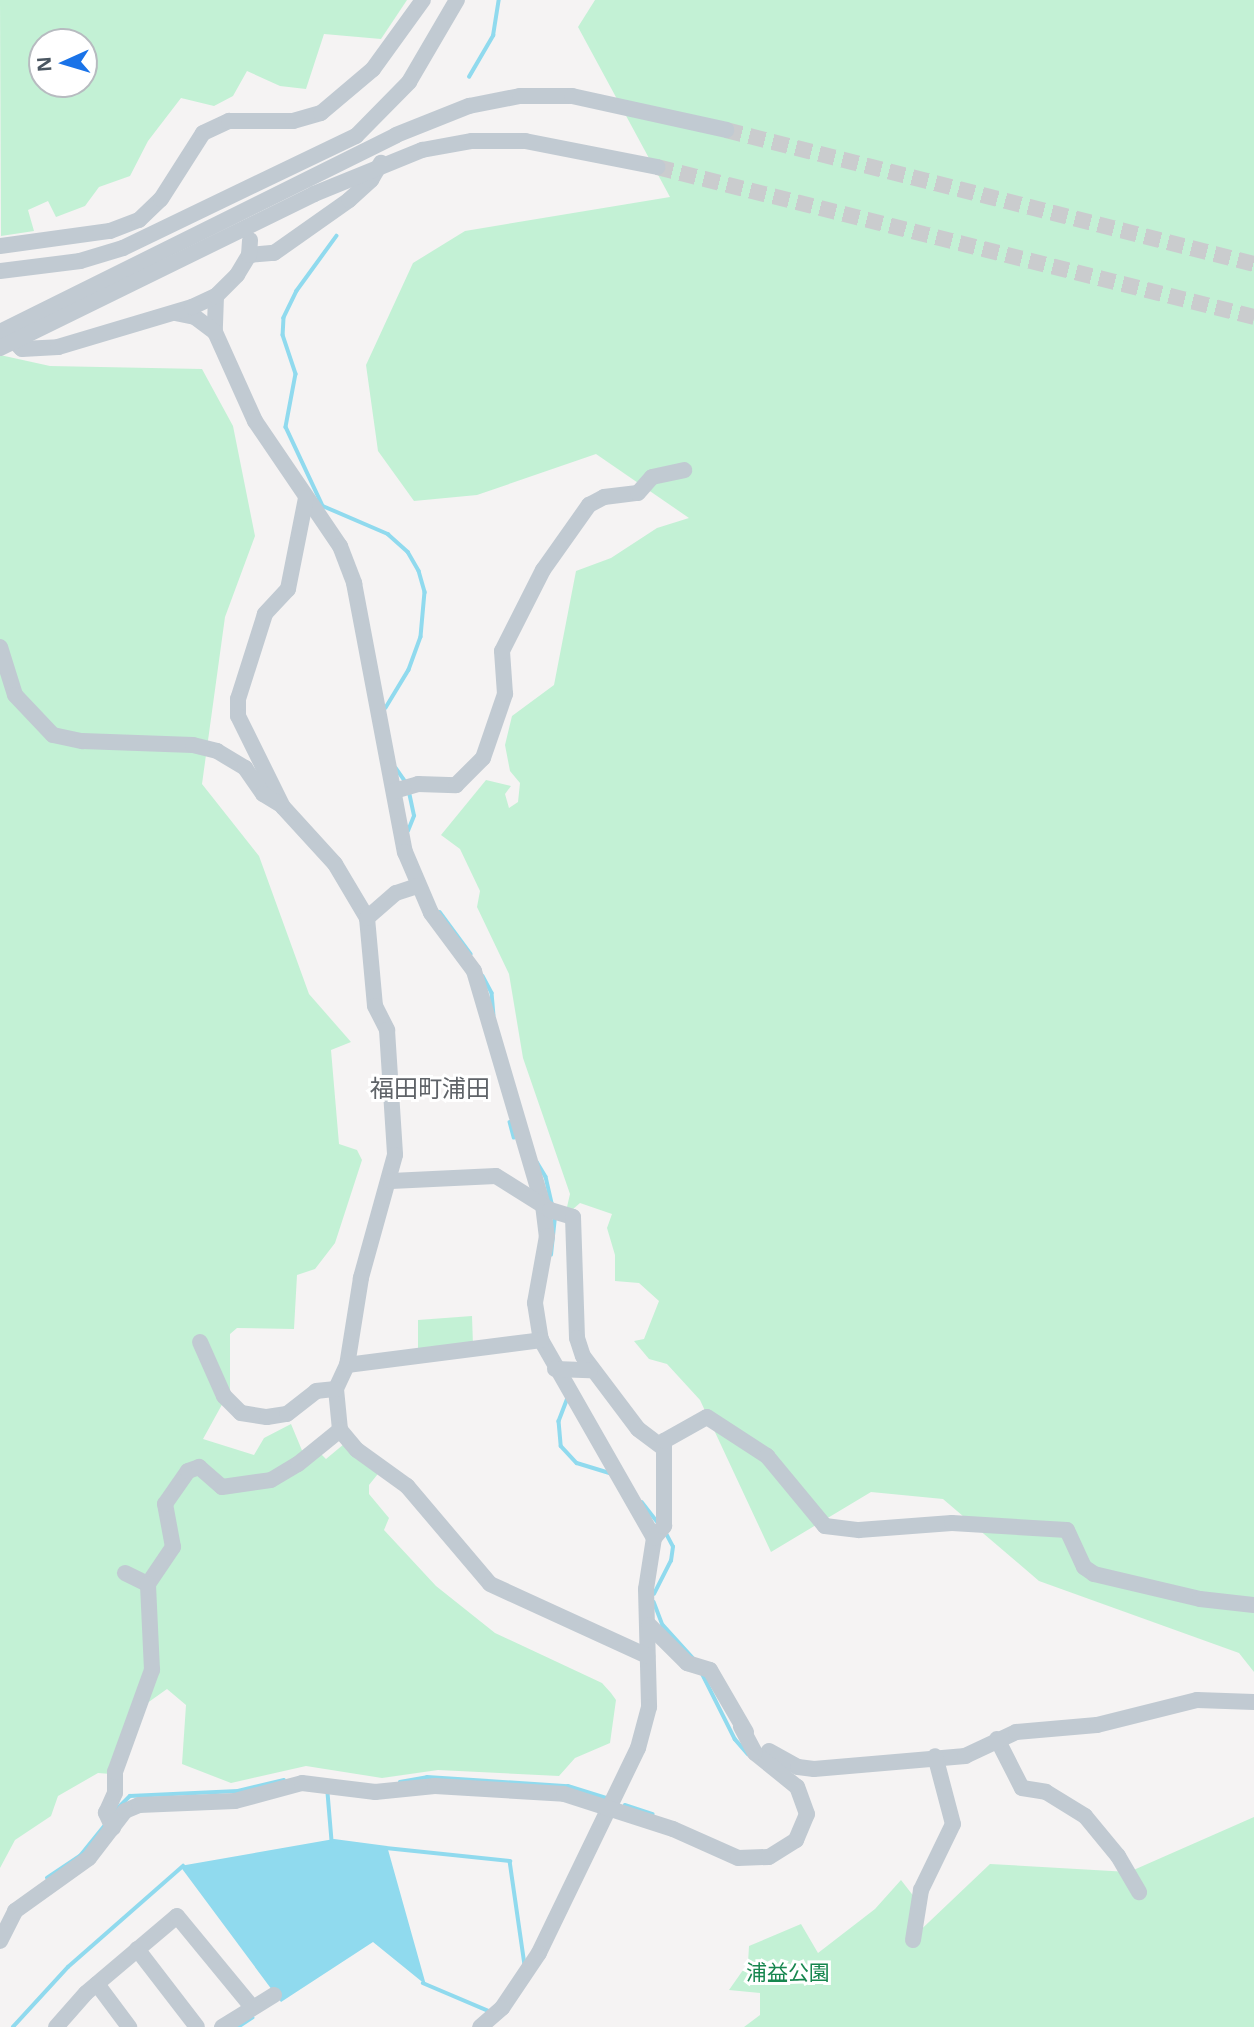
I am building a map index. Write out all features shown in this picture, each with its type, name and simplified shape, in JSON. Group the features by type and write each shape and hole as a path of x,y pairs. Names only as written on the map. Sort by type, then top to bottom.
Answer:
{"street":[{"path":"3,244 110,231 139,220 160,199 191,146 216,126 245,120 293,121 321,113 373,69 423,0"},
{"path":"0,271 90,258 235,201 356,136 375,120 408,82 457,0"},
{"path":"0,332 396,135 469,106 520,96 572,96 726,131"},
{"path":"7,345 381,163 422,150 495,141 544,143 657,167"},
{"path":"7,345 22,349 58,347 175,313 216,296 250,247 274,253 349,200 371,180 381,163"},
{"path":"216,296 215,332 255,421 340,545 354,583 403,788 405,852 417,886 474,971 550,1208 536,1303 541,1340 561,1368 569,1394 614,1474 659,1532"},
{"path":"175,313 195,317 215,332"},
{"path":"403,788 456,785 483,758 505,694 502,651 542,570 589,505 604,497 638,494 652,477 684,470"},
{"path":"283,807 240,724 238,699 265,614 288,589 306,498"},
{"path":"0,647 15,695 53,735 155,747 193,745 217,751 245,768 263,794 283,807 335,864 367,918 375,1006 387,1030 395,1155 391,1181 376,1215 361,1278 347,1365 336,1389 340,1430 357,1450 407,1486 490,1584 648,1656"},
{"path":"367,918 396,893 417,886"},
{"path":"391,1181 496,1176 575,1223 577,1338 590,1370 638,1429 663,1448"},
{"path":"347,1365 541,1340"},
{"path":"200,1342 224,1396 241,1413 267,1417 287,1414 316,1391 336,1389"},
{"path":"561,1368 590,1370"},
{"path":"480,2027 502,2008 533,1964 612,1809 645,1728 649,1707 646,1589 659,1532 664,1441 707,1417 767,1456 825,1526 859,1530 952,1523 1067,1530 1084,1567 1094,1574 1200,1599 1254,1605"},
{"path":"113,1828 106,1813 115,1793 115,1772 152,1670 148,1584 173,1547 164,1504 188,1471 199,1467 222,1487 271,1480 298,1464 340,1430"},
{"path":"125,1573 148,1584"},
{"path":"0,1941 15,1911 89,1858 125,1811 139,1805 235,1801 302,1783 375,1792 435,1786 541,1791 612,1809 738,1858 769,1857 796,1840 807,1814 797,1787 755,1753 741,1727 700,1667 649,1625"},
{"path":"741,1727 766,1750 798,1767 974,1755 998,1739 1016,1732 1097,1725 1185,1702 1254,1702"},
{"path":"998,1739 1022,1788 1046,1792 1085,1816 1118,1856 1139,1892"},
{"path":"913,1940 921,1890 953,1824 935,1756"},
{"path":"58,2026 97,1984 177,1916 252,2007"},
{"path":"137,1949 197,2027"},
{"path":"97,1984 129,2027"},
{"path":"234,2024 252,2007 274,1995"}],"green space":[{"path":"0,0 407,0 381,39 324,34 306,89 280,86 247,71 233,96 214,106 181,98 148,141 130,176 99,187 85,206 56,217 48,201 28,210 34,231 1,236"},
{"path":"595,0 1254,0 1254,1672 1239,1653 1039,1581 943,1499 871,1492 771,1552 700,1400 667,1364 649,1359 634,1341 644,1339 659,1301 639,1283 615,1281 615,1255 607,1228 612,1214 580,1203 572,1210 567,1207 570,1194 523,1058 509,974 477,907 480,891 460,849 441,835 486,780 511,786 505,794 509,808 518,802 520,783 510,771 505,745 512,716 554,685 576,571 611,558 657,528 689,518 596,454 477,495 414,501 378,451 366,365 413,263 465,231 670,197 578,27"},
{"path":"0,355 50,366 202,369 233,426 255,536 225,617 202,784 259,856 309,994 351,1042 331,1050 339,1144 357,1150 362,1160 335,1243 315,1269 297,1275 294,1329 237,1328 230,1334 230,1390 203,1439 254,1455 264,1438 291,1424 306,1460 319,1452 326,1459 344,1444 381,1470 369,1485 369,1494 389,1518 384,1530 436,1586 495,1633 602,1683 616,1700 610,1743 575,1758 559,1776 438,1770 382,1778 306,1766 231,1783 182,1764 186,1705 167,1689 129,1716 111,1774 98,1773 58,1796 51,1816 15,1840 0,1868"},
{"path":"472,1316 473,1346 418,1352 418,1320"},
{"name":"浦益公園","path":"1254,1817 1254,2027 744,2027 760,2015 760,1993 729,1990 748,1963 749,1946 801,1924 818,1953 875,1909 901,1880 915,1898 909,1941 990,1864 1129,1872"}],"water":[{"path":"334,1839 387,1846 426,1985 373,1942 281,2002 180,1866"}],"waterway":[{"path":"469,77 493,36 499,0"},
{"path":"337,236 297,291 284,318 283,335 296,374 286,427 323,506 388,534 408,552 419,571 425,592 421,637 409,670 386,708"},
{"path":"396,768 405,781"},
{"path":"408,831 414,816 409,792"},
{"path":"440,912 471,954"},
{"path":"483,976 492,993 494,1015"},
{"path":"510,1122 514,1137"},
{"path":"537,1162 546,1177 552,1203"},
{"path":"551,1255 555,1218"},
{"path":"568,1398 559,1421 561,1446 577,1463 613,1474"},
{"path":"642,1502 659,1524"},
{"path":"654,1594 671,1561 673,1547 665,1532"},
{"path":"654,1602 663,1625 695,1660"},
{"path":"702,1673 735,1739 748,1754"},
{"path":"400,1782 427,1777 568,1786 610,1799"},
{"path":"115,1811 130,1796 238,1791 284,1780"},
{"path":"328,1793 332,1841"},
{"path":"625,1805 653,1814"},
{"path":"47,1878 80,1856 104,1826"},
{"path":"386,1848 510,1861 525,1965"},
{"path":"13,2027 68,1967 183,1866"},
{"path":"423,1983 489,2011"},
{"path":"238,2027 252,2018"}],"tunnel":[{"path":"726,130 1254,264"},
{"path":"657,167 1254,317"}],"district":[{"name":"福田町浦田","path":"430,1088"}]}
